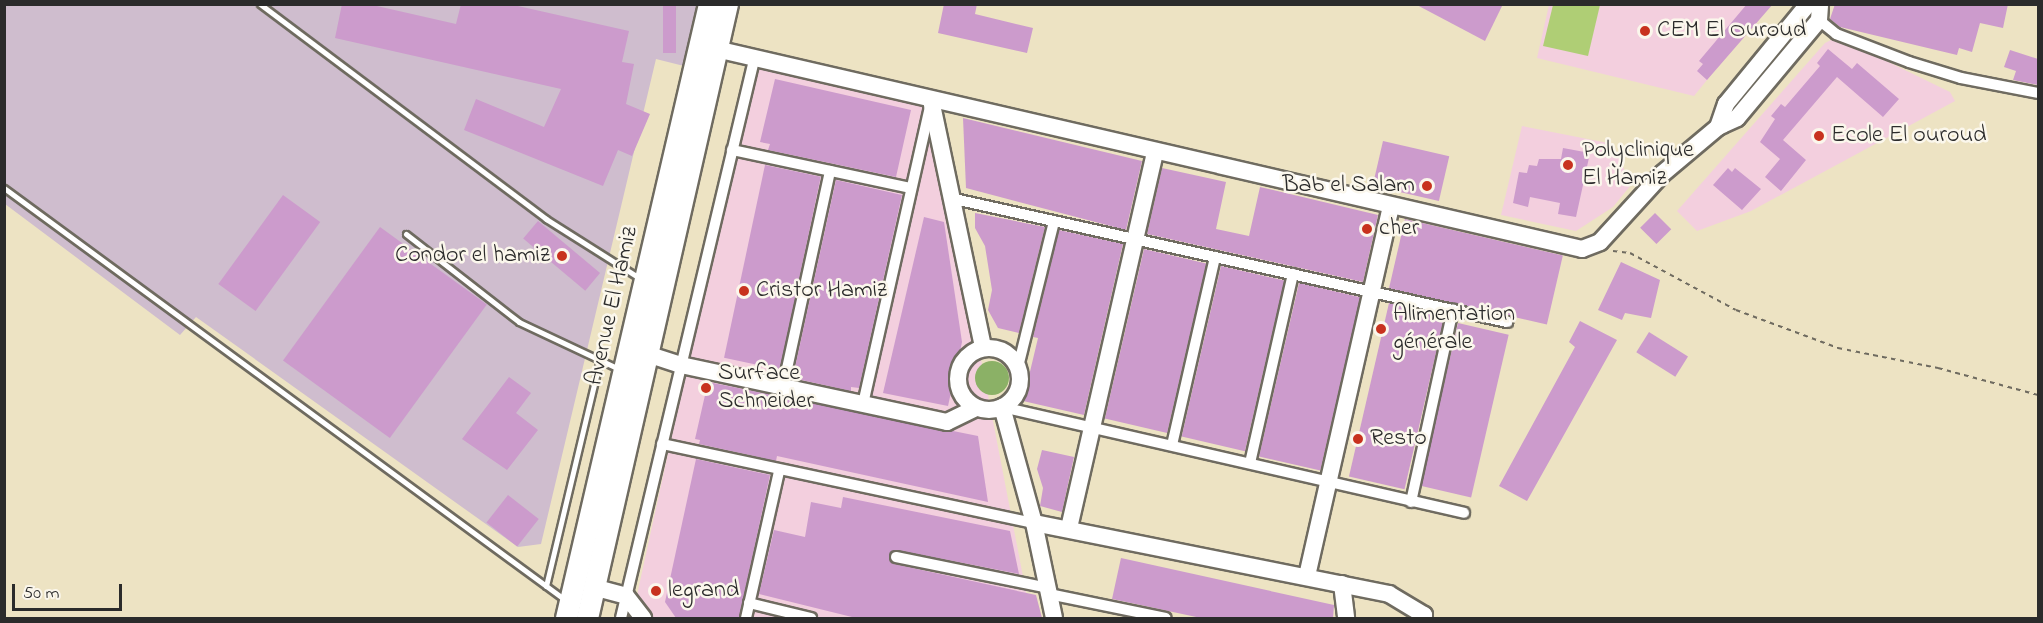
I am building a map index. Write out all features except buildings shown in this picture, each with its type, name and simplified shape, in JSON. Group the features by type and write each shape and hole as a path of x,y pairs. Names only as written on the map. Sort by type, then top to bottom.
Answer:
{"highway":[{"name":"Avenue El Hamiz","path":"567,611 709,4"},
{"path":"586,618 727,4"}],"street":[{"path":"1718,127 1726,104 1808,4"},
{"path":"716,49 753,60 1581,249 1600,242 1662,174 1718,127 1737,118 1820,12 1836,34 1909,62 1961,78 2038,93"},
{"path":"621,618 753,60"},
{"path":"863,405 931,100"},
{"path":"931,100 983,347"},
{"path":"732,150 911,188"},
{"path":"1069,528 1155,152"},
{"path":"783,387 830,171"},
{"path":"950,198 1507,322"},
{"path":"1307,576 1374,292 1391,207"},
{"path":"1002,407 1018,391 1018,367 1054,221"},
{"path":"1172,445 1215,257"},
{"path":"1250,463 1293,274"},
{"path":"1411,502 1453,310"},
{"path":"976,408 960,392 959,369 973,351 983,347 1008,354 1018,367"},
{"path":"647,354 681,365 946,422 976,408 1002,407 1093,426 1464,513"},
{"path":"1002,407 1034,523 1054,618"},
{"path":"662,444 779,471 1389,594 1424,617"},
{"path":"746,618 779,471"},
{"path":"896,558 1167,618"},
{"path":"1342,584 1346,618"},
{"path":"593,587 626,596 643,618"},
{"path":"750,603 811,618"}],"lane":[{"path":"260,4 546,219 645,282"},
{"path":"4,188 546,586 567,611"},
{"path":"406,234 519,322 624,371"},
{"path":"546,586 600,360"}],"path":[{"path":"1600,242 1615,253 1630,253 1736,310 1838,348 1938,368 2038,395"}],"shaded area":[{"path":"4,5 697,5 684,66 656,59 541,544 518,547 196,317 180,335 5,204"},
{"name":"CEM El Ouroud","path":"1549,5 1768,5 1694,96 1537,58"},
{"name":"Ecole El ouroud","path":"1837,37 1950,92 1955,101 1751,211 1697,231 1677,211 1825,43"},
{"path":"754,60 931,100 1031,618 632,618"},
{"name":"Polyclinique El Hamiz","path":"1522,126 1613,144 1631,185 1613,207 1576,231 1501,215"}],"green space":[{"path":"1553,5 1600,5 1588,56 1543,46"},
{"path":"992,361 1004,366 1009,378 1004,390 992,395 980,390 975,378 980,366"}],"place":[{"name":"CEM El Ouroud","path":"1645,31"},
{"name":"Ecole El ouroud","path":"1819,136"},
{"name":"Polyclinique El Hamiz","path":"1568,165"},
{"name":"Bab el Salam","path":"1427,186"},
{"name":"cher","path":"1367,229"},
{"name":"Condor el hamiz","path":"562,256"},
{"name":"Cristor Hamiz","path":"744,291"},
{"name":"Alimentation générale","path":"1381,329"},
{"name":"Surface Schneider","path":"706,388"},
{"name":"Resto","path":"1358,439"},
{"name":"legrand","path":"656,591"}]}
